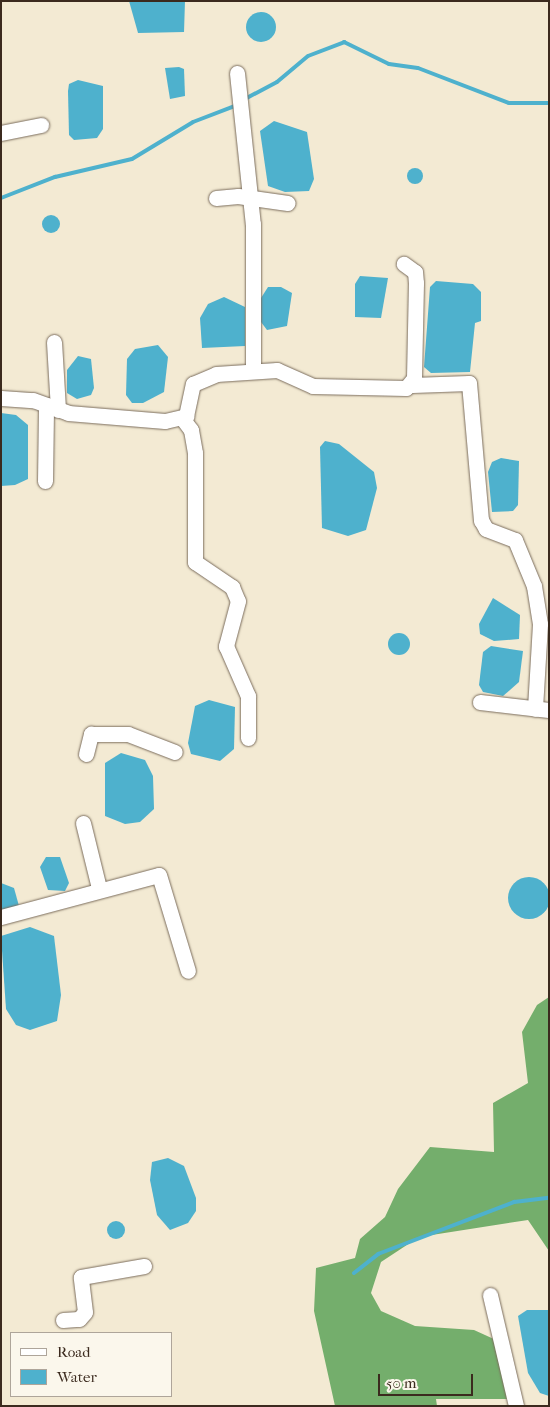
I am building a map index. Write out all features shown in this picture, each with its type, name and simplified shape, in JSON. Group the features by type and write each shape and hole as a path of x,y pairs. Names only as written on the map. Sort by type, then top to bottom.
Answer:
{"street":[{"path":"237,73 250,197 253,371"},
{"path":"1,132 41,125"},
{"path":"216,198 250,197 288,203"},
{"path":"404,264 415,272 416,283 412,385"},
{"path":"45,481 52,408 54,342"},
{"path":"1,398 52,408 143,421 182,418 188,414 193,384 200,378 253,371 283,371 322,387 469,383 481,520 486,529 515,540 534,586 540,624 542,710 480,702"},
{"path":"182,418 192,430 195,453 195,562 232,587 238,601 226,646 248,696 248,738"},
{"path":"86,754 91,734 128,734 175,752"},
{"path":"83,823 99,888"},
{"path":"1,917 99,888 159,875 188,971"},
{"path":"63,1320 79,1319 85,1312 81,1277 144,1266"},
{"path":"490,1295 516,1406"}],"green space":[{"path":"549,997 549,1251 528,1220 419,1237 381,1262 371,1293 381,1311 415,1326 474,1330 496,1340 507,1399 436,1399 437,1406 335,1406 314,1311 316,1268 355,1258 360,1239 385,1217 398,1189 430,1147 494,1152 493,1103 528,1083 522,1032 537,1005"}],"water":[{"path":"129,1 185,1 184,32 138,33"},
{"path":"261,12 272,16 276,27 272,38 261,42 250,38 246,27 250,16"},
{"path":"179,67 184,69 185,96 170,99 165,68"},
{"path":"78,80 103,86 103,129 97,138 74,140 69,135 69,84"},
{"path":"274,121 307,132 314,179 309,191 285,192 268,186 260,131"},
{"path":"412,168 418,168 423,173 421,182 412,184 407,179 407,173"},
{"path":"51,215 57,218 60,224 57,230 51,233 45,230 42,224 45,218"},
{"path":"360,276 388,278 381,318 355,317 355,284"},
{"path":"436,281 473,284 481,292 481,321 475,323 470,372 431,373 424,367 430,287"},
{"path":"268,287 281,287 292,293 287,326 267,330 261,322 261,298"},
{"path":"224,297 245,307 245,346 202,348 200,318 208,304"},
{"path":"158,345 168,357 164,392 143,403 132,403 126,395 127,359 135,349"},
{"path":"78,356 91,359 94,388 91,395 77,399 67,393 67,370"},
{"path":"1,413 16,415 28,425 28,479 15,485 1,486"},
{"path":"325,441 339,444 374,472 377,488 366,530 348,536 322,528 320,447"},
{"path":"501,458 519,461 518,505 513,511 492,512 488,472 492,462"},
{"path":"493,598 520,615 519,639 494,641 480,634 479,624"},
{"path":"399,633 407,636 410,644 407,652 399,655 391,652 388,644 391,636"},
{"path":"491,646 523,651 519,682 503,696 483,692 479,685 483,652"},
{"path":"209,700 235,707 234,749 220,761 191,754 188,743 195,706"},
{"path":"121,753 145,760 153,776 154,809 140,822 125,824 105,816 105,763"},
{"path":"46,857 60,857 69,883 65,891 48,890 40,867"},
{"path":"529,877 544,883 550,898 544,913 529,919 514,913 508,898 514,883"},
{"path":"1,883 14,888 19,906 1,910"},
{"path":"30,927 54,936 61,995 57,1021 30,1030 16,1025 6,1009 1,936"},
{"path":"168,1158 184,1166 196,1198 196,1211 188,1223 170,1230 157,1215 150,1180 152,1162"},
{"path":"116,1221 122,1224 125,1230 122,1236 116,1239 110,1236 107,1230 110,1224"},
{"path":"527,1310 549,1310 549,1396 540,1393 528,1373 518,1316"}],"waterway":[{"path":"243,100 277,82 308,56 344,42 389,64 418,68 509,103 549,103"},
{"path":"1,198 55,177 132,159 193,122 235,106"},
{"path":"354,1273 378,1254 514,1202 549,1198"}]}
